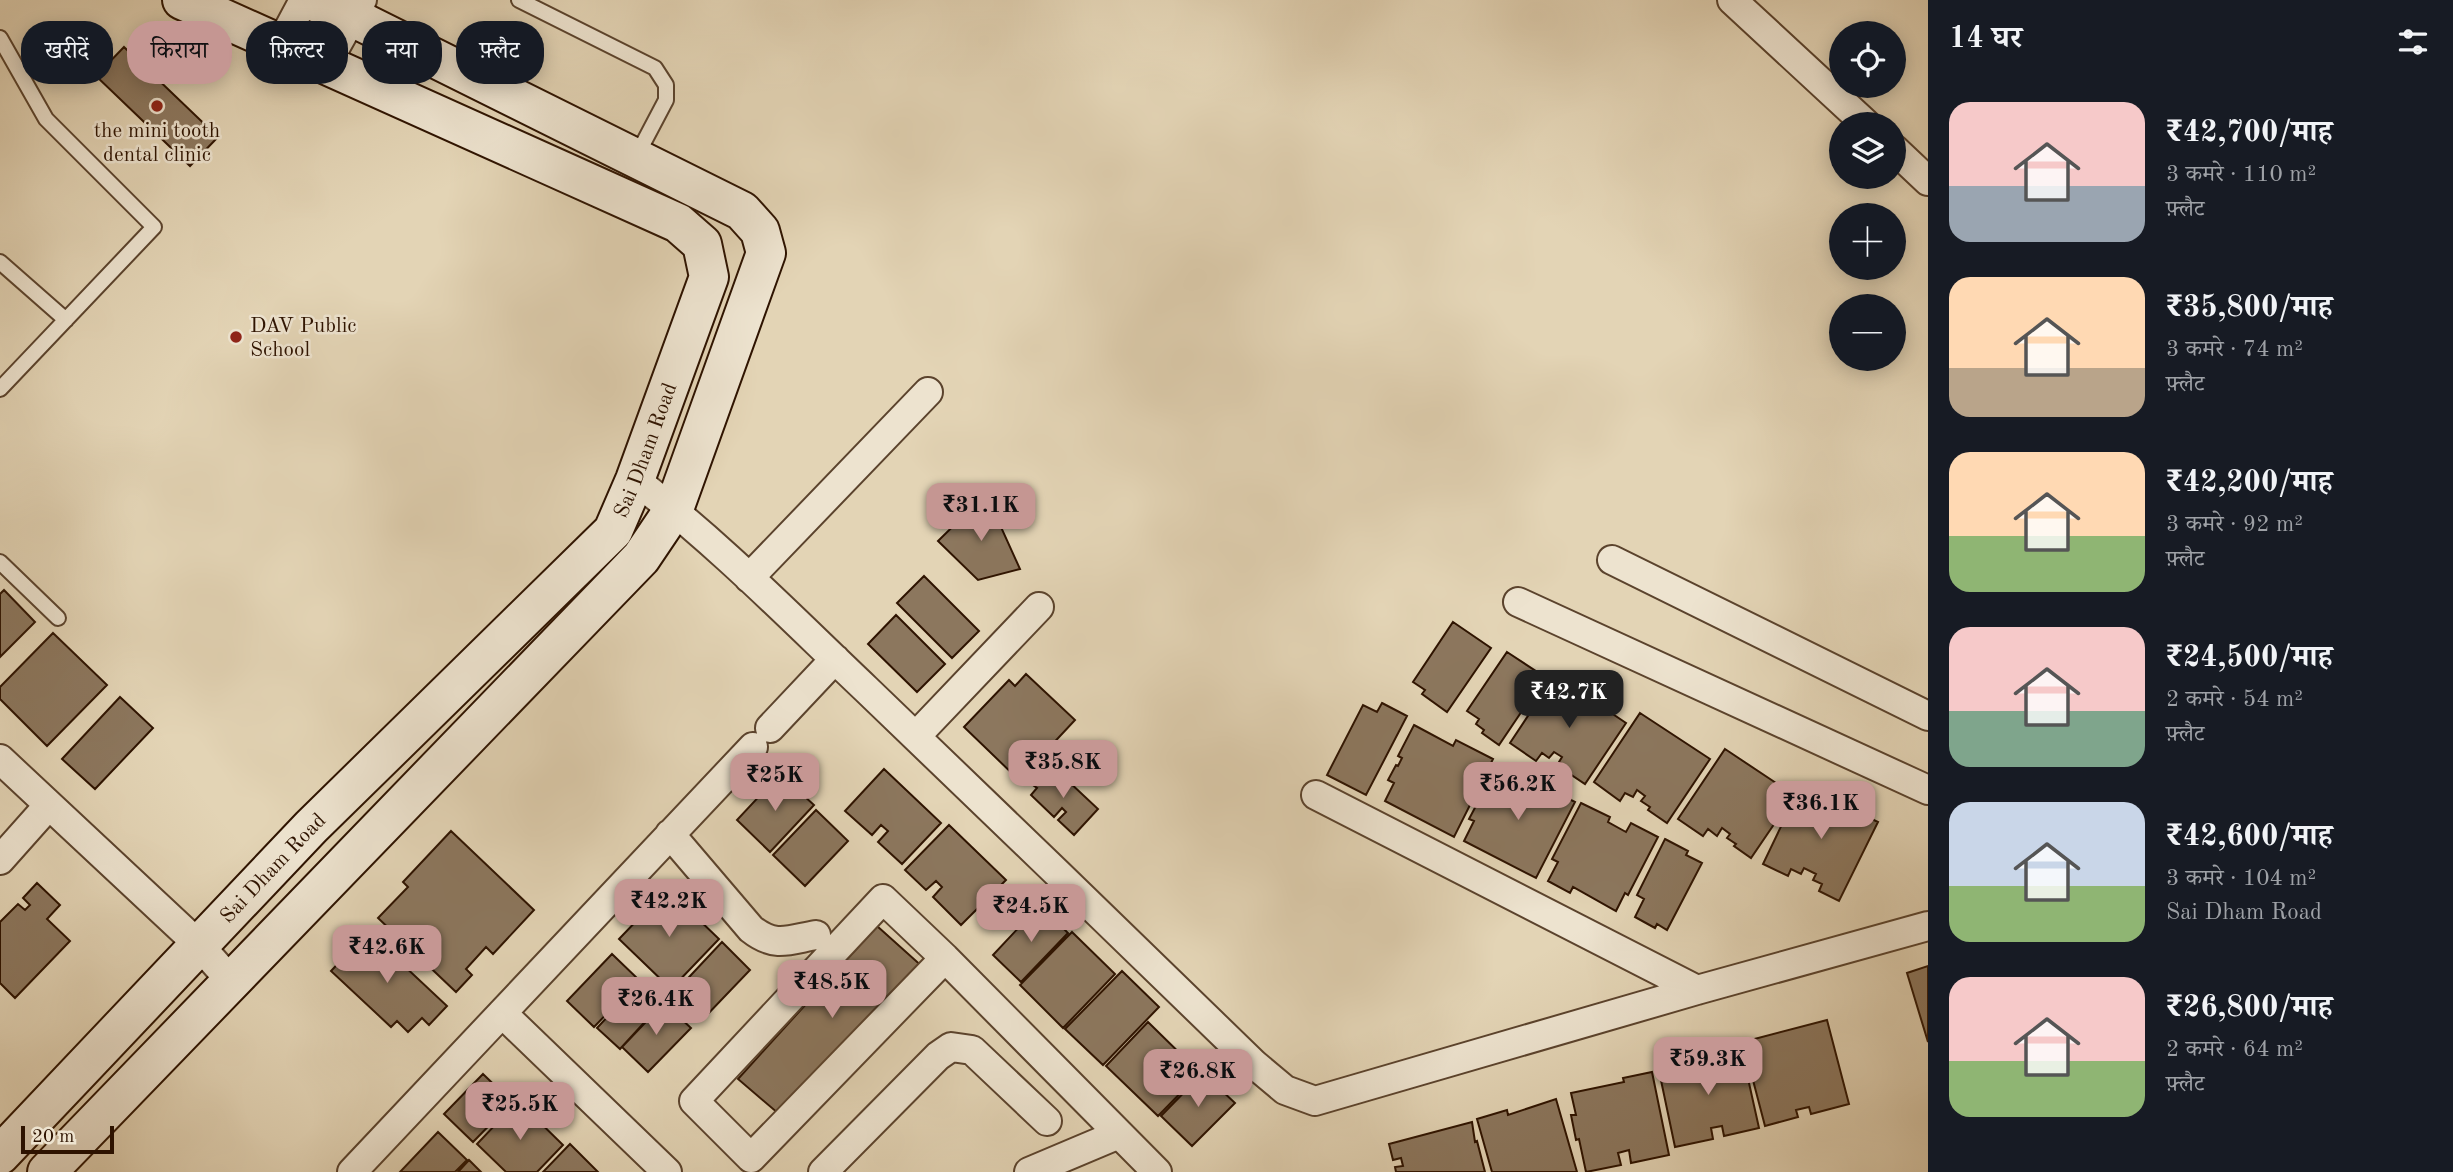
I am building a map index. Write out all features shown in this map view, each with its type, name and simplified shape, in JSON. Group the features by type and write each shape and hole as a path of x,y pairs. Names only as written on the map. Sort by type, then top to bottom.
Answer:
{"street":[{"path":"182,0 246,29"},
{"path":"293,21 304,0"},
{"path":"310,0 358,9 636,158 742,211 760,231 766,253 702,244 678,223 639,204 348,74"},
{"path":"1732,0 1853,112"},
{"path":"348,26 358,9"},
{"path":"1906,160 1928,181"},
{"name":"Sai Dham Road","path":"0,1155 311,827 613,531 635,480 709,277 702,244"},
{"name":"Sai Dham Road","path":"47,1172 642,558 674,509 766,253"},
{"path":"749,578 928,391"},
{"path":"635,480 674,509 835,659 1254,1064 1285,1090 1315,1101 1928,926"},
{"path":"1612,560 1928,716"},
{"path":"1518,602 1928,790"},
{"path":"916,736 1039,607"},
{"path":"352,1172 835,659"},
{"path":"0,759 199,945 231,981"},
{"path":"1316,795 1697,990"},
{"path":"0,860 49,805"},
{"path":"670,834 751,929 764,939 778,942 816,935"},
{"path":"945,958 751,1158 694,1101 883,900 945,958 1157,1172"},
{"path":"502,1013 667,1172"},
{"path":"822,1172 951,1046 972,1051 1047,1121"},
{"path":"1029,1172 1119,1134"}],"lane":[{"path":"519,0 655,68 666,85 666,100 636,158"},
{"path":"0,38 46,119 154,227 0,389"},
{"path":"0,262 66,320"},
{"path":"0,562 58,618"}],"building":[{"name":"the mini tooth dental clinic","path":"124,47 127,50 127,84 163,84 218,137 190,166 104,84 113,84 113,58"},
{"path":"986,494 1020,569 978,580 938,541"},
{"path":"924,576 979,631 952,658 897,603"},
{"path":"4,590 35,622 0,657 0,594"},
{"path":"896,615 945,664 917,692 868,644"},
{"path":"1453,622 1491,648 1447,712 1422,694 1425,690 1413,682"},
{"path":"53,633 107,685 47,746 0,699 0,687"},
{"path":"1507,652 1545,677 1499,745 1482,733 1484,730 1476,724 1479,719 1467,711"},
{"path":"1026,674 1075,720 1019,780 964,727 1009,680 1015,686"},
{"path":"1555,675 1626,723 1585,784 1564,770 1566,767 1559,762 1562,757 1554,752 1549,758 1542,753 1536,761 1510,743"},
{"path":"120,697 153,728 95,789 62,759"},
{"path":"1382,703 1407,716 1366,795 1327,775 1363,705 1377,712"},
{"path":"1640,713 1710,759 1667,823 1648,810 1650,807 1641,801 1645,796 1637,790 1633,797 1625,793 1620,801 1594,782"},
{"path":"1414,725 1453,746 1456,740 1493,759 1454,837 1385,801 1394,783 1388,780 1402,758 1398,756"},
{"path":"1725,749 1794,795 1751,858 1734,846 1736,844 1727,838 1730,834 1722,828 1717,836 1708,829 1703,836 1678,819"},
{"path":"1051,765 1098,809 1074,835 1058,820 1066,812 1062,808 1054,817 1031,795 1037,788 1033,785"},
{"path":"1496,768 1521,781 1519,785 1533,792 1538,783 1575,802 1536,878 1464,841 1474,821 1469,819"},
{"path":"884,769 941,823 902,864 878,842 888,831 881,825 872,835 845,811"},
{"path":"780,774 814,805 770,852 737,820"},
{"path":"1801,785 1878,822 1839,901 1819,891 1822,884 1813,880 1816,874 1804,868 1801,874 1791,869 1788,876 1763,864"},
{"path":"1581,803 1610,817 1608,822 1626,832 1631,823 1658,837 1628,895 1625,893 1616,911 1573,887 1570,893 1548,881 1558,862 1552,859"},
{"path":"816,810 848,841 805,886 773,855"},
{"path":"949,825 1006,880 961,925 933,897 942,887 936,881 926,890 905,870"},
{"path":"451,831 534,910 493,954 486,947 466,969 472,975 456,992 378,918 408,887 403,882"},
{"path":"1665,839 1688,851 1686,855 1702,863 1667,930 1657,924 1655,928 1635,917 1644,899 1637,895"},
{"path":"37,883 60,905 47,919 70,941 15,998 0,983 0,922 18,904 25,910 30,905 23,898"},
{"path":"667,889 719,939 671,989 619,939"},
{"path":"1040,905 1068,933 1021,982 993,955"},
{"path":"877,926 925,969 779,1114 738,1079"},
{"path":"368,932 447,1006 429,1025 422,1018 408,1032 397,1021 391,1027 331,971"},
{"path":"1072,932 1115,974 1063,1028 1020,985"},
{"path":"722,942 750,970 704,1018 676,991"},
{"path":"612,954 639,980 594,1027 567,1001"},
{"path":"1928,966 1928,1042 1907,973"},
{"path":"1122,971 1159,1007 1103,1065 1065,1029"},
{"path":"641,981 663,1002 620,1049 597,1028"},
{"path":"664,1003 691,1028 648,1072 622,1047"},
{"path":"1827,1020 1849,1104 1811,1114 1809,1107 1796,1110 1798,1117 1765,1126 1743,1042"},
{"path":"1148,1022 1200,1073 1158,1116 1106,1066"},
{"path":"1741,1047 1759,1128 1724,1136 1722,1126 1711,1128 1713,1139 1675,1147 1658,1066"},
{"path":"1652,1072 1669,1155 1631,1163 1629,1150 1618,1153 1621,1165 1586,1172 1571,1115 1576,1115 1571,1093 1624,1082 1623,1078"},
{"path":"1203,1073 1235,1103 1192,1146 1161,1116"},
{"path":"483,1074 512,1102 473,1142 444,1114"},
{"path":"1556,1099 1577,1172 1492,1172 1477,1119 1507,1110 1508,1115"},
{"path":"518,1101 563,1145 537,1172 506,1172 477,1144"},
{"path":"1472,1122 1475,1142 1477,1141 1485,1172 1396,1172 1395,1167 1403,1166 1401,1158 1393,1160 1389,1144"},
{"path":"438,1132 467,1160 455,1172 400,1172"},
{"path":"570,1144 598,1172 543,1172"},
{"path":"469,1160 481,1172 458,1172"}],"place":[{"name":"the mini tooth dental clinic","path":"157,106"},
{"name":"DAV Public School","path":"236,337"}]}
